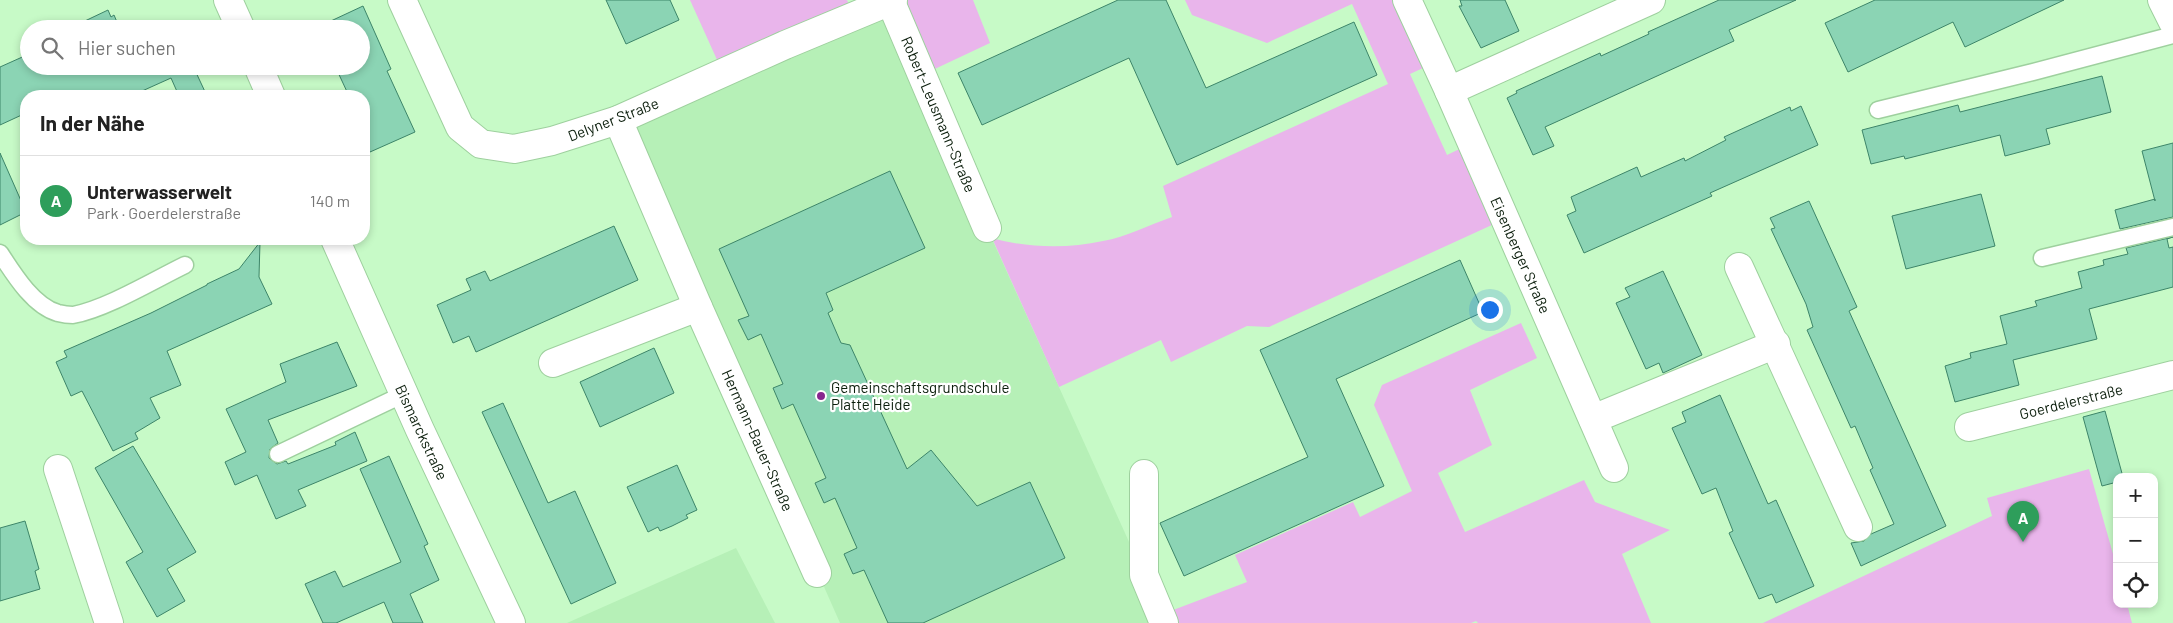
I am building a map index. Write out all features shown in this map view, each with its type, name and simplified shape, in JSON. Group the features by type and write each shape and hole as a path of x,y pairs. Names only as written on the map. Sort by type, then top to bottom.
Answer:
{"street":[{"path":"228,0 237,20"},
{"name":"Delyner Straße","path":"402,0 460,127 481,144 514,149 552,141 618,120 891,0"},
{"name":"Robert-Leusmann-Straße","path":"891,0 987,228"},
{"name":"Eisenberger Straße","path":"1407,0 1449,91 1614,468"},
{"path":"1449,91 1651,0"},
{"path":"2162,0 2173,22"},
{"path":"262,75 268,90"},
{"name":"Hermann-Bauer-Straße","path":"618,120 698,307 817,573"},
{"name":"Bismarckstraße","path":"338,245 404,394 511,623"},
{"path":"1739,267 1776,344 1858,527"},
{"path":"553,363 698,307"},
{"path":"1593,419 1776,344"},
{"name":"Goerdelerstraße","path":"1969,427 2173,375"},
{"path":"58,468 109,623"},
{"path":"1144,474 1144,575 1164,623"}],"lane":[{"path":"1878,110 2024,75 2173,34"},
{"path":"2042,258 2173,227"},
{"path":"0,253 16,279 42,304 56,312 71,315 108,303 185,265"},
{"path":"278,454 404,394"}],"shaded area":[{"path":"690,0 847,0 854,16 723,73"},
{"path":"890,0 973,0 990,43 922,75"},
{"path":"1185,0 1407,0 1436,62 1410,74 1447,155 1472,143 1505,219 1269,327 1247,326 1171,362 1161,340 1059,387 992,238 1019,244 1047,246 1089,244 1120,237 1172,217 1163,186 1388,84 1352,4 1267,43 1192,15"},
{"path":"891,1 987,228 1164,623 840,623 618,120"},
{"path":"1521,323 1537,358 1470,390 1492,445 1438,473 1465,532 1584,480 1595,502 1670,530 1622,554 1651,623 1478,623 1476,621 1471,623 1163,623 1160,615 1247,582 1235,555 1353,502 1360,517 1412,491 1374,405 1382,385"},
{"path":"2089,469 2113,554 2113,608 2128,608 2132,623 1763,623 1992,516 1987,498"},
{"path":"736,548 775,623 567,623"}],"building":[{"path":"606,0 670,0 679,20 626,44"},
{"path":"1118,0 1166,0 1206,88 1354,22 1377,75 1177,165 1129,58 982,125 958,73"},
{"path":"1460,0 1505,0 1519,31 1481,48 1459,6 1462,6"},
{"path":"1719,0 1796,0 1729,30 1734,41 1545,127 1554,146 1533,155 1507,98 1517,93 1516,91 1600,53 1601,56 1649,34 1648,32"},
{"path":"1875,0 2064,0 1965,47 1953,22 1848,72 1825,23"},
{"path":"363,6 369,20 333,20"},
{"path":"108,10 111,17 114,15 116,20 87,20"},
{"path":"370,22 391,69 387,71 415,132 370,152 370,90 346,90 339,75 370,75"},
{"path":"20,58 20,75 197,75 204,90 176,90 171,78 144,90 20,90 20,116 0,125 0,67"},
{"path":"2102,76 2111,112 2046,129 2050,144 2005,156 2000,135 1905,159 1904,156 1871,164 1862,130 1958,105 1960,112"},
{"path":"1801,106 1818,145 1710,193 1712,196 1584,253 1567,215 1576,211 1571,197 1637,167 1641,177 1684,158 1685,161 1726,140 1724,137 1790,107 1791,111"},
{"path":"2173,143 2173,217 2120,229 2115,210 2155,199 2142,151"},
{"path":"0,153 20,198 20,215 0,225"},
{"name":"Gemeinschaftsgrundschule Platte Heide","path":"890,171 925,248 826,293 833,310 828,313 841,343 850,345 907,469 931,450 977,506 1030,482 1065,558 923,623 888,623 864,570 853,574 844,554 857,548 835,498 824,503 815,483 826,478 793,404 782,409 773,388 783,384 761,334 748,340 738,320 749,316 719,249"},
{"path":"1981,194 1995,246 1906,269 1892,216"},
{"path":"1809,201 1857,307 1849,311 1946,526 1861,566 1851,543 1864,541 1871,534 1894,524 1870,470 1873,468 1855,426 1851,428 1807,330 1813,327 1806,304 1771,229 1775,228 1770,218"},
{"path":"614,226 638,280 476,352 469,336 453,343 437,305 471,290 466,279 485,271 490,281"},
{"path":"2173,237 2167,239 2169,248 2173,247 2173,287 2089,309 2097,339 2013,360 2019,385 1955,402 1945,366 1971,358 1970,353 2007,344 2000,316 2037,306 2035,301 2082,288 2078,272 2104,265 2103,260 2128,254 2126,248"},
{"path":"258,245 260,245 259,277 272,304 167,351 181,385 150,398 160,418 135,433 138,439 113,451 82,391 71,396 56,362 67,357 64,351 151,313 239,269"},
{"path":"1460,260 1483,312 1336,379 1384,486 1184,576 1160,523 1308,457 1260,350"},
{"path":"1663,271 1702,355 1663,373 1659,363 1646,369 1616,303 1630,297 1625,288"},
{"path":"337,342 357,386 268,420 278,443 270,449 269,458 277,464 286,461 288,464 336,445 335,442 355,432 367,461 298,490 306,506 276,519 257,475 235,485 225,462 246,452 226,409 286,382 280,364"},
{"path":"654,348 674,393 600,427 580,382"},
{"path":"1720,395 1768,504 1776,500 1814,586 1776,603 1772,594 1759,599 1729,533 1733,531 1716,488 1702,494 1672,428 1686,422 1682,412"},
{"path":"503,403 548,503 575,491 616,583 571,604 482,412"},
{"path":"2105,411 2122,473 2113,473 2113,483 2102,486 2083,417"},
{"path":"133,446 196,552 167,569 185,601 157,617 126,562 143,552 95,468"},
{"path":"389,456 428,544 424,546 439,580 410,594 423,623 393,623 384,602 336,623 323,623 305,584 335,571 343,587 401,562 360,469"},
{"path":"677,465 697,510 686,515 688,518 672,526 660,531 658,527 648,532 627,487"},
{"path":"25,521 39,569 35,571 40,589 0,601 0,528"}],"place":[{"name":"Gemeinschaftsgrundschule Platte Heide","path":"821,396"},
{"name":"Unterwasserwelt","path":"2023,542"}]}
